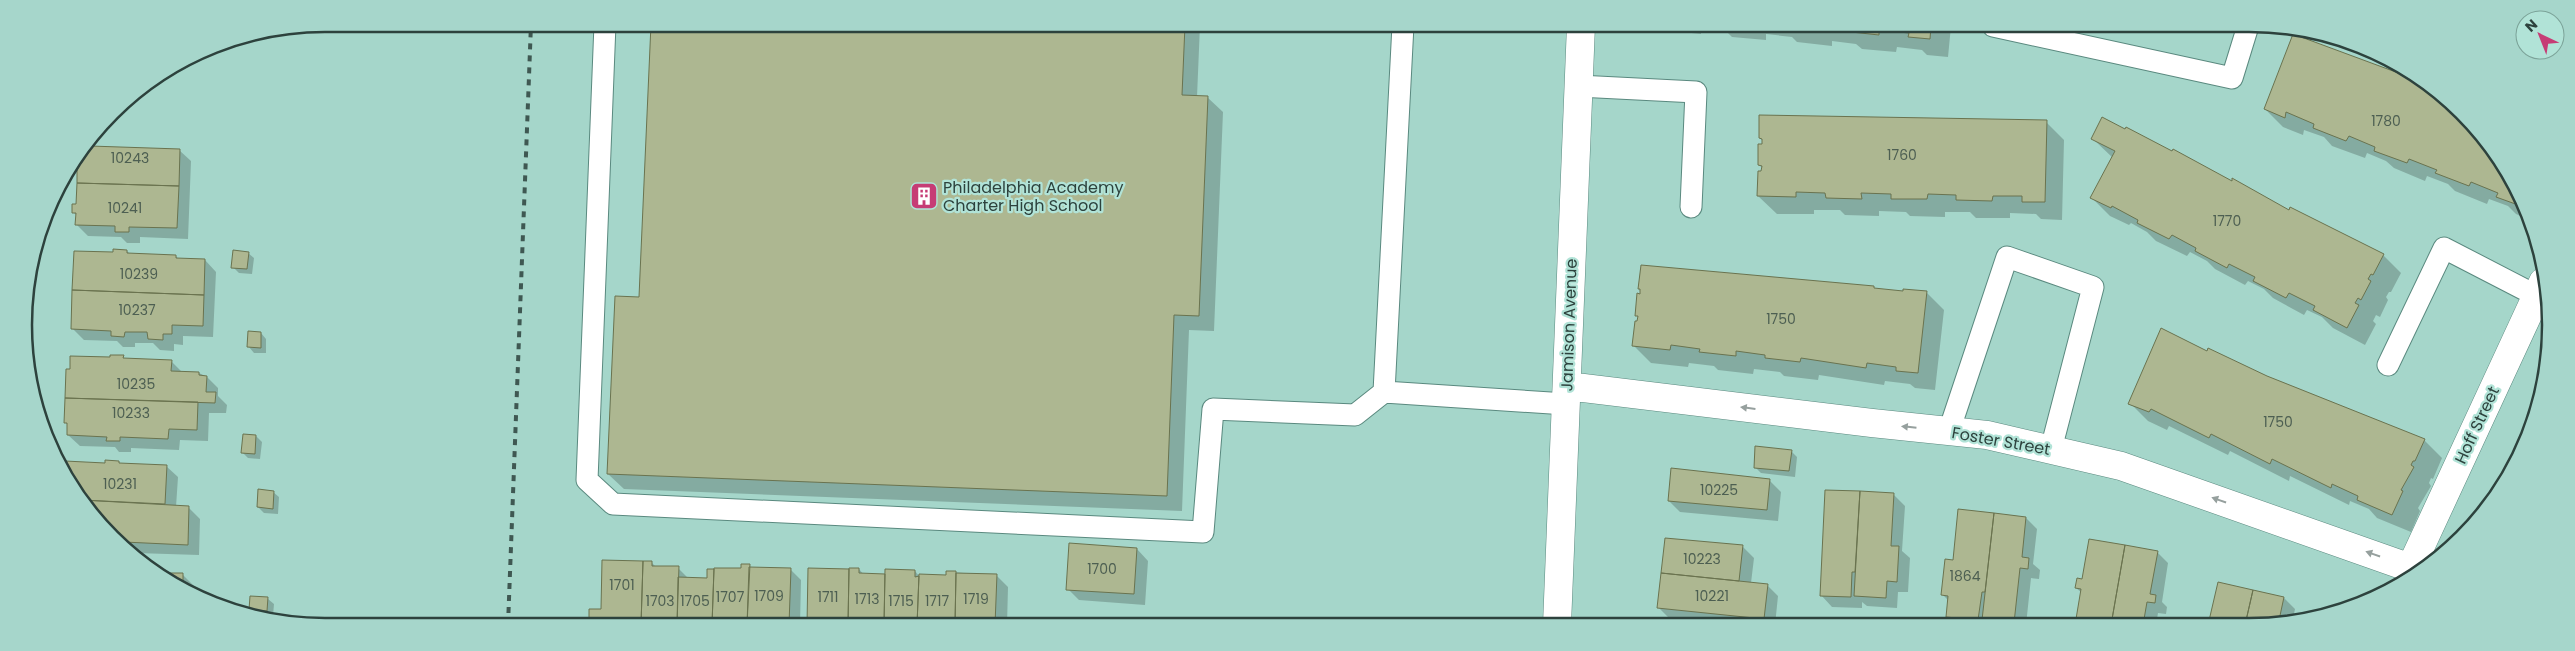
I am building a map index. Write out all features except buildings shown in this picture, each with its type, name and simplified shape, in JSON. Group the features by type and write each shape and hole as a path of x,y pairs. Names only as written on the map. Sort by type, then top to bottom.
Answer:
{"street":[{"name":"Jamison Avenue","path":"1557,618 1581,32"},
{"name":"Hoff Street","path":"2416,566 2540,289"},
{"name":"Foster Street","path":"1566,395 1988,435 2121,466 2413,568"}],"lane":[{"path":"605,32 587,480 613,504 1204,532 1213,409 1355,415 1384,392 1566,395"},
{"path":"1384,392 1403,32"},
{"path":"2021,32 2232,78 2246,32"},
{"path":"1578,86 1696,92 1691,207"},
{"path":"2388,366 2444,248 2540,289"},
{"path":"1949,431 2007,258 2093,287 2051,450"}],"railway":[{"path":"508,618 531,32"}],"place":[{"name":"Philadelphia Academy Charter High School","path":"924,196"}]}
